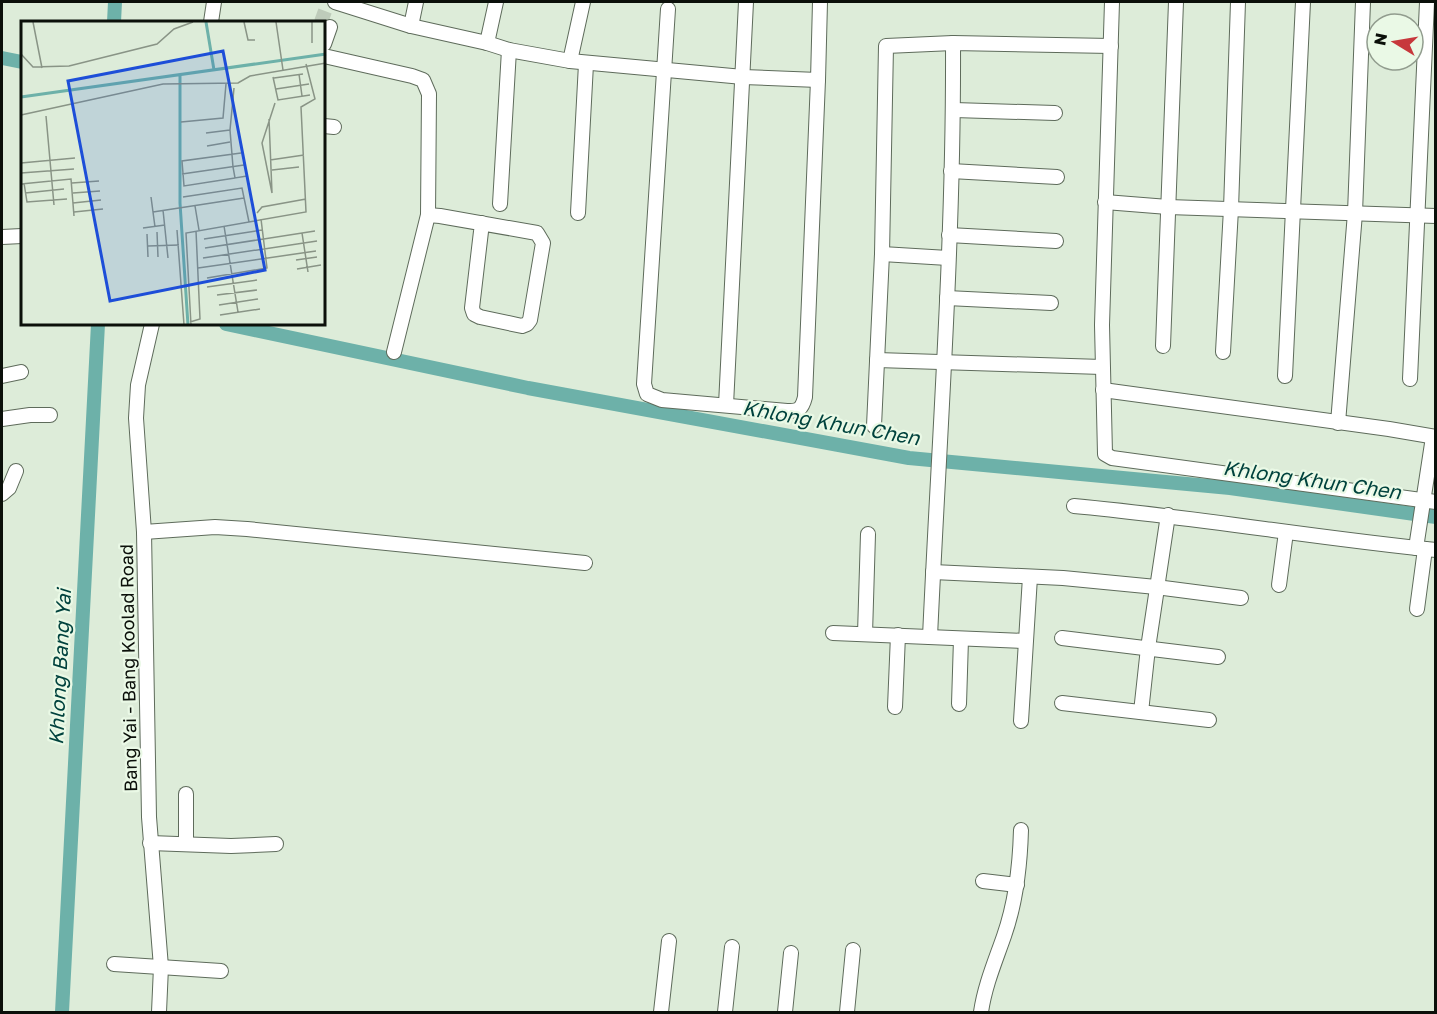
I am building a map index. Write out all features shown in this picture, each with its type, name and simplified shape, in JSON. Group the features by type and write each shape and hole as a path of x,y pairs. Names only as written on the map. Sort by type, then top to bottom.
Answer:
{"street":[{"path":"212,21 214,2"},
{"path":"411,26 416,2"},
{"path":"487,43 496,2"},
{"path":"570,61 583,2"},
{"path":"726,405 746,2"},
{"path":"668,9 644,384 647,393 662,400 797,411 802,407 805,397 820,2"},
{"path":"1112,2 1102,367 1106,454 1112,458 1427,503"},
{"path":"1163,346 1176,2"},
{"path":"1223,352 1231,209 1238,2"},
{"path":"1285,376 1303,2"},
{"path":"1338,423 1355,213 1363,2"},
{"path":"1410,379 1427,2"},
{"path":"326,36 333,9 487,43 509,50 586,64 742,77 818,80"},
{"path":"874,426 882,254 886,46 953,43 1111,46"},
{"path":"930,637 947,298 954,110 953,43"},
{"path":"500,204 509,50"},
{"path":"326,56 423,80 429,94 428,215 394,352"},
{"path":"578,213 586,64"},
{"path":"954,110 1055,113"},
{"path":"951,171 1057,177"},
{"path":"1105,202 1168,207 1436,216"},
{"path":"428,215 482,223 537,233 543,243 530,320 527,324 522,326 474,314 472,308 482,223"},
{"path":"949,235 1056,241"},
{"path":"2,237 21,236"},
{"path":"882,254 948,258"},
{"path":"947,298 1051,303"},
{"name":"Bang Yai - Bang Koolad Road","path":"152,326 138,385 136,418 144,532 150,843 155,881 160,967 159,1012"},
{"path":"877,360 1102,367"},
{"path":"2,376 21,372"},
{"path":"1103,390 1434,437 1417,609"},
{"path":"2,419 50,415"},
{"path":"2,494 9,488 16,471"},
{"path":"1074,506 1424,546"},
{"path":"1141,712 1156,587 1168,515"},
{"path":"144,532 215,527 247,529 585,563"},
{"path":"1279,585 1286,532"},
{"path":"865,634 868,534"},
{"path":"933,572 1063,578 1241,598"},
{"path":"1021,721 1030,577"},
{"path":"833,633 1025,641"},
{"path":"895,707 898,635"},
{"path":"1062,638 1218,657"},
{"path":"959,704 961,639"},
{"path":"1062,703 1209,720"},
{"path":"186,794 186,844"},
{"path":"981,1012 985,990 1004,936 1017,885 1021,830"},
{"path":"150,843 276,844"},
{"path":"983,880 1017,885"},
{"path":"661,1012 669,941"},
{"path":"725,1012 732,947"},
{"path":"847,1012 853,950"},
{"path":"785,1012 791,953"},
{"path":"114,964 221,972"}],"waterway":[{"name":"Khlong Bang Yai","path":"114,21 115,2"},
{"path":"2,58 21,62"},
{"name":"Khlong Bang Yai","path":"62,1012 98,326"},
{"name":"Khlong Khun Chen","path":"235,326 528,388 909,458 1230,488 1436,517"}],"tunnel":[{"path":"321,21 325,11"}]}
